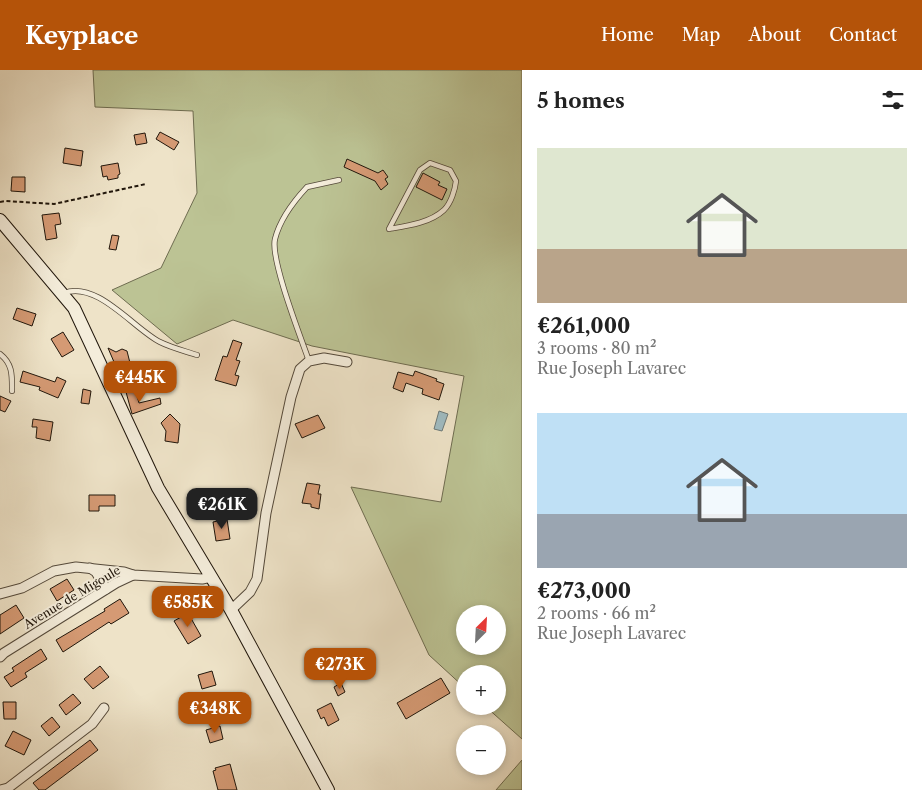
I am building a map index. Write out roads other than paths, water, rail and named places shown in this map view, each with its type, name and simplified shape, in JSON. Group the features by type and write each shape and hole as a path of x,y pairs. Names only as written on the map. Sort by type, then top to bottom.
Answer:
{"street":[{"path":"0,220 74,308 158,488 231,610 328,790"},
{"path":"231,610 250,592 257,579 266,513 291,397 300,369 309,361 324,358 347,362"},
{"path":"0,594 22,588 54,571 76,567 124,572 133,575 202,579 212,577"},
{"path":"90,568 96,572 106,589"},
{"name":"Avenue de Migoule","path":"0,657 106,589 133,575"},
{"path":"1,790 8,788 92,724 104,708"}],"lane":[{"path":"430,163 450,170 456,181 454,192 445,210 420,224 389,229 420,170 430,163"},
{"path":"309,361 277,264 275,241 283,218 307,187 338,180"},
{"path":"62,295 66,292 80,292 104,300 159,342 197,355"},
{"path":"0,354 8,361 12,378 12,391"}],"water":[{"path":"439,411 448,414 442,431 434,429"}]}
